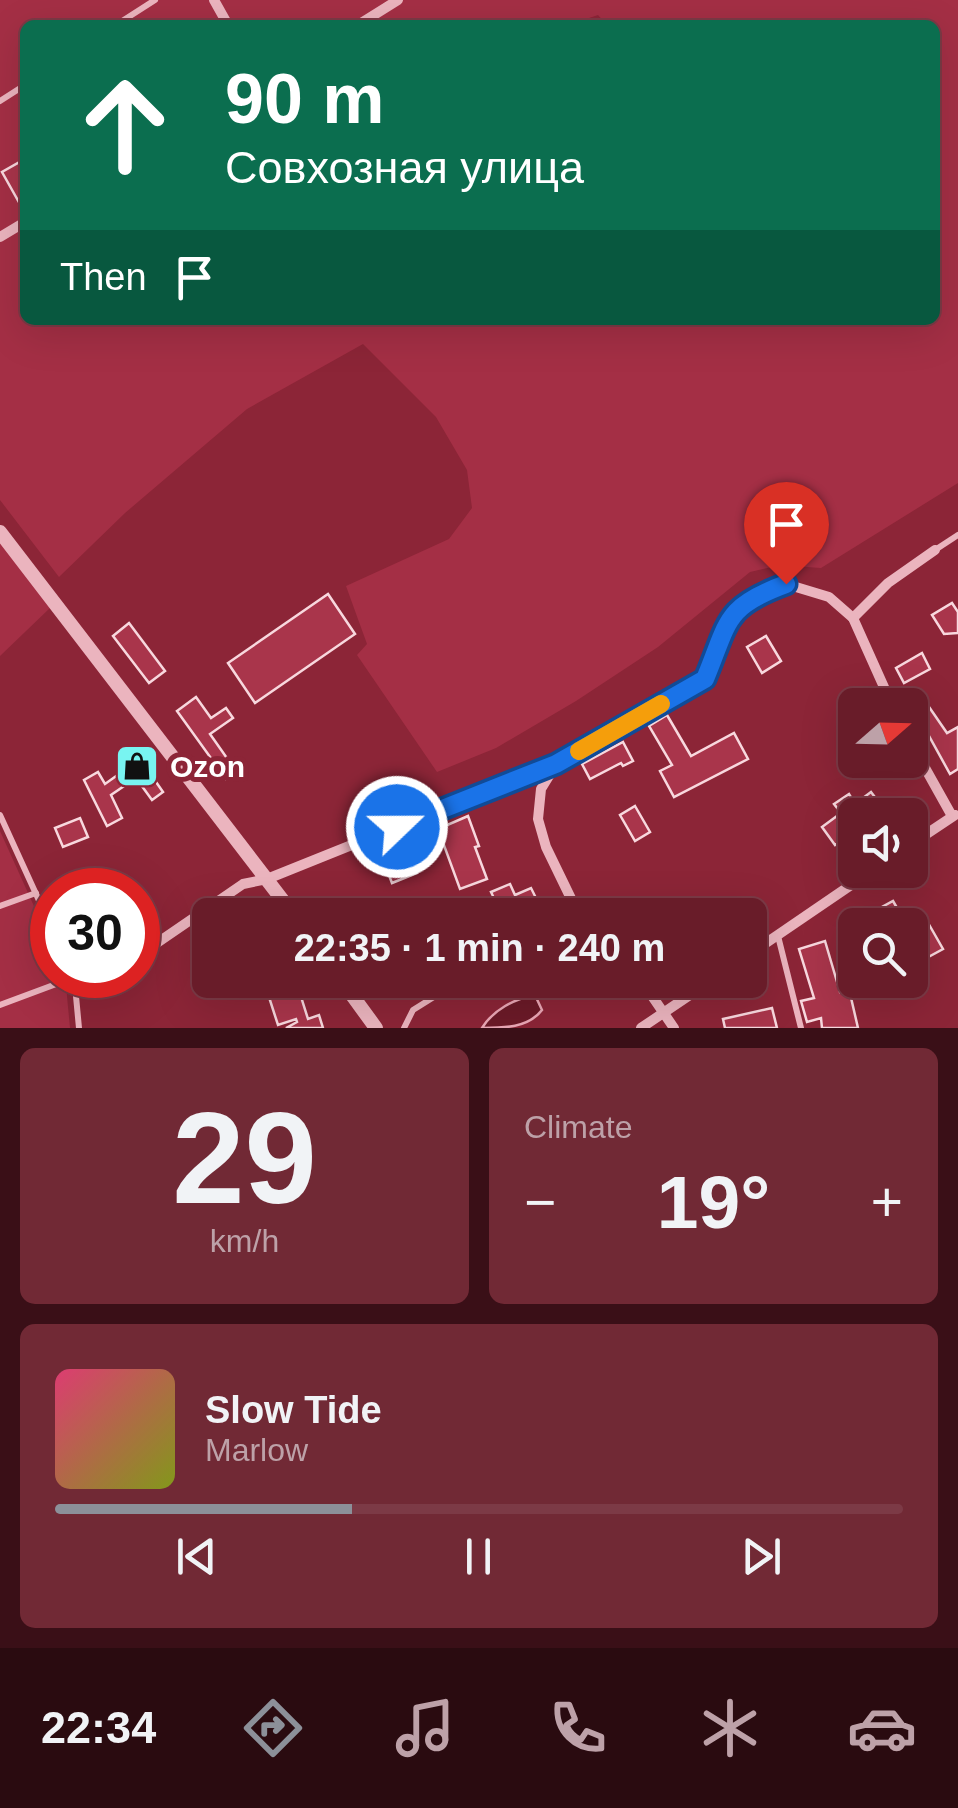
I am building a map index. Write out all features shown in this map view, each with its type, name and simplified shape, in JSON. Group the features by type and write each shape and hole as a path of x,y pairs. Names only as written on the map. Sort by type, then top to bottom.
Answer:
{"street":[{"path":"366,20 398,0"},
{"path":"0,532 281,898"},
{"path":"852,618 888,584 935,550"},
{"path":"160,941 243,884 267,879 556,764 705,679 724,626 749,598 786,584 829,597 852,618 884,688"},
{"path":"556,764 540,788 538,818 546,847 571,898"},
{"path":"928,770 955,814 928,833"},
{"path":"767,942 847,888"},
{"path":"354,998 376,1028"},
{"path":"654,998 674,1028"},
{"path":"641,1028 686,998"}],"lane":[{"path":"124,20 155,0"},
{"path":"935,550 958,535"},
{"path":"0,817 30,880"},
{"path":"0,906 30,895"},
{"path":"778,935 800,1028"},
{"path":"0,1005 30,994"},
{"path":"79,998 80,1028"},
{"path":"404,1028 413,1010 432,998"}],"shaded area":[{"path":"0,0 958,0 958,483 821,568 780,565 750,572 658,647 576,701 496,748 437,772 357,655 367,644 346,586 449,539 472,508 467,470 436,417 363,344 247,409 125,513 59,577 0,500"},
{"path":"0,541 51,607 0,656"},
{"path":"0,831 30,897 30,998 67,998 70,1028 0,1028"},
{"path":"536,998 542,1010 523,1024 482,1028 492,1016 519,999"}],"building":[{"path":"20,162 20,204 2,172"},
{"path":"328,594 355,634 255,703 228,663"},
{"path":"952,603 958,612 958,633 944,634 932,615"},
{"path":"129,623 165,671 149,683 113,636"},
{"path":"766,636 781,661 762,673 747,647"},
{"path":"922,653 930,669 904,683 896,668"},
{"path":"196,697 211,718 226,708 233,718 210,734 236,771 226,779 177,711"},
{"path":"928,705 947,733 958,727 958,769 950,774 928,734"},
{"path":"667,715 691,756 734,733 748,759 674,797 660,771 672,765 649,726"},
{"path":"623,742 633,761 590,779 582,764"},
{"path":"140,759 163,792 152,800 136,778 111,795 122,818 107,826 84,780 98,772 105,784"},
{"path":"635,806 650,832 635,841 620,815"},
{"path":"838,815 838,843 835,845 822,827"},
{"path":"468,816 487,879 460,889 438,829"},
{"path":"80,818 88,837 63,847 55,828"},
{"path":"404,842 417,873 392,883 380,852"},
{"path":"510,884 515,895 531,888 536,898 494,898 491,892"},
{"path":"928,923 943,949 928,957"},
{"path":"825,941 838,998 851,998 858,1028 822,1028 821,1018 807,1022 801,1001 814,998 799,949"},
{"path":"269,998 301,998 308,1019 319,1015 323,1028 286,1028 296,1019 278,1025"},
{"path":"772,1008 777,1028 725,1028 723,1019"}],"slow traffic":[{"path":"579,751 661,704"}],"place":[{"name":"Ozon","path":"137,766"}],"route":[{"path":"397,827 556,764 705,679 724,626 749,598 786,584"}]}
